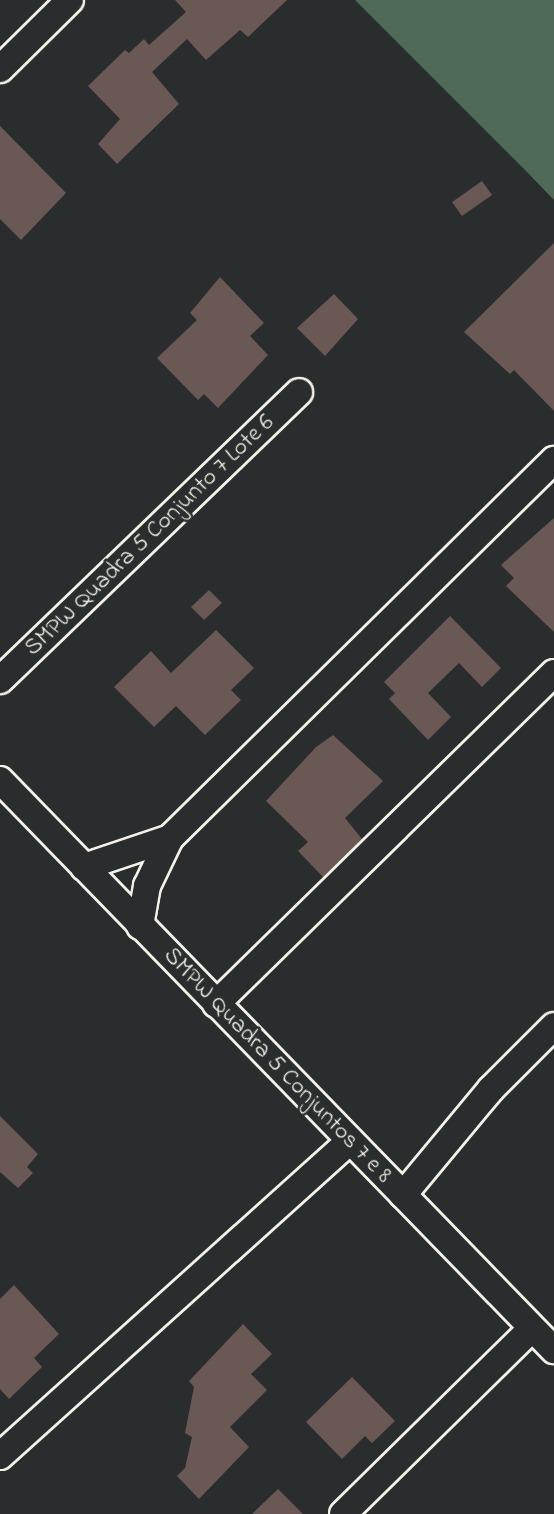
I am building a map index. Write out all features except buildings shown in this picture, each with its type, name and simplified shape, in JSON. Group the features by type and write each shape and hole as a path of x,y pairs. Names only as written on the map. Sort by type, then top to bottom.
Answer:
{"street":[{"path":"0,69 70,0"},
{"name":"SMPW Quadra 5 Conjunto 7 Lote 6","path":"0,680 299,392"},
{"path":"140,926 147,886 170,838 554,460"},
{"path":"216,1004 554,673"},
{"name":"SMPW Quadra 5 Conjuntos 7 e 8","path":"0,780 554,1350"},
{"path":"83,867 170,838"},
{"path":"403,1195 491,1089 554,1026"},
{"path":"0,1456 350,1141"},
{"path":"343,1514 531,1329"}],"green space":[{"path":"355,0 554,0 554,200 528,173"}]}
